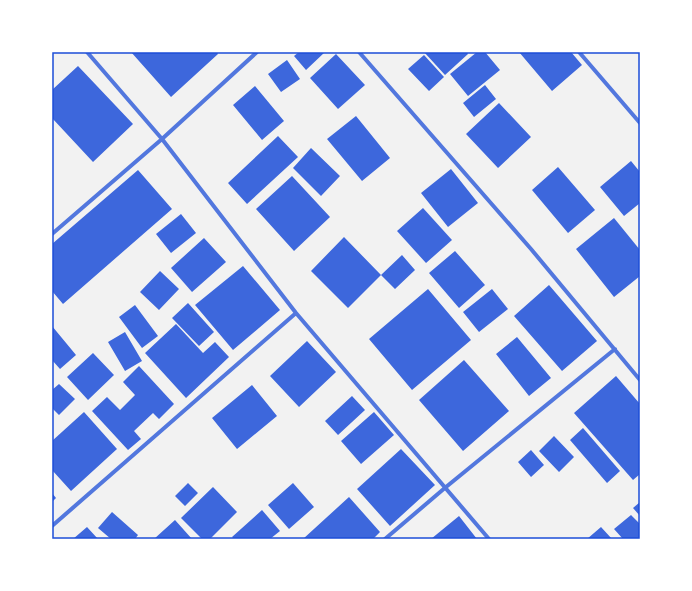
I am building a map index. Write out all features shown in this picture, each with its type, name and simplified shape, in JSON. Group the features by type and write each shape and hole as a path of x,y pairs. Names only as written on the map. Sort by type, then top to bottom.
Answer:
{"street":[{"path":"87,52 162,139 296,313 489,539"},
{"path":"52,234 162,139 257,52"},
{"path":"359,52 501,214 640,380"},
{"path":"579,52 640,123"},
{"path":"52,526 296,313"},
{"path":"385,539 446,487 615,349"}],"building":[{"path":"131,52 217,52 218,54 171,97"},
{"path":"299,52 325,52 306,70 294,56"},
{"path":"424,52 467,52 468,54 445,75"},
{"path":"477,52 485,52 500,70 468,96 450,74"},
{"path":"519,52 571,52 582,65 552,91"},
{"path":"336,54 365,85 338,109 310,78"},
{"path":"424,55 444,77 429,91 408,69"},
{"path":"287,60 300,79 281,92 268,74"},
{"path":"78,66 133,124 93,162 52,118 52,90"},
{"path":"485,85 496,99 474,117 463,103"},
{"path":"255,86 284,121 262,140 233,105"},
{"path":"499,103 531,137 498,168 466,134"},
{"path":"356,116 390,158 362,181 327,139"},
{"path":"278,136 298,157 247,204 228,183"},
{"path":"311,148 340,176 321,196 293,168"},
{"path":"631,161 640,172 640,203 624,216 600,187"},
{"path":"558,167 595,210 568,233 532,190"},
{"path":"451,169 478,203 448,227 421,193"},
{"path":"138,170 172,209 63,304 52,291 52,244"},
{"path":"292,176 330,217 294,251 256,209"},
{"path":"423,208 452,240 426,263 397,231"},
{"path":"181,214 196,233 171,253 156,234"},
{"path":"614,218 640,250 640,276 614,297 576,249"},
{"path":"344,237 381,275 348,308 311,271"},
{"path":"204,238 226,262 192,292 171,268"},
{"path":"455,251 485,285 459,308 429,273"},
{"path":"402,255 415,270 395,289 381,275"},
{"path":"243,266 280,310 233,350 195,305"},
{"path":"160,271 179,289 159,310 140,292"},
{"path":"549,285 597,341 562,371 514,316"},
{"path":"428,289 471,340 412,390 369,339"},
{"path":"492,289 508,309 479,332 463,312"},
{"path":"188,303 214,332 199,346 172,318"},
{"path":"135,305 158,336 142,348 119,317"},
{"path":"176,324 203,353 215,342 229,357 186,398 145,353"},
{"path":"52,326 76,355 60,369 52,360"},
{"path":"125,332 142,361 125,371 108,342"},
{"path":"517,337 551,378 529,396 496,354"},
{"path":"307,341 336,372 299,407 270,376"},
{"path":"93,353 114,375 88,400 67,377"},
{"path":"464,360 509,411 463,451 419,400"},
{"path":"139,366 174,404 159,419 153,413 134,431 141,439 128,450 92,411 107,397 120,410 135,395 123,382"},
{"path":"616,376 640,404 640,474 633,480 574,413"},
{"path":"59,384 75,399 59,415 52,408 52,390"},
{"path":"252,385 277,416 237,449 212,418"},
{"path":"352,396 365,410 338,435 325,421"},
{"path":"84,412 117,449 71,491 52,470 52,441"},
{"path":"374,412 394,435 361,464 341,441"},
{"path":"583,428 620,471 607,483 570,440"},
{"path":"554,436 574,457 559,472 539,451"},
{"path":"401,449 435,485 390,526 357,489"},
{"path":"531,450 544,465 531,477 518,462"},
{"path":"188,483 198,493 185,506 175,496"},
{"path":"293,483 314,507 289,529 268,505"},
{"path":"213,487 237,512 210,539 202,539 181,518"},
{"path":"52,493 56,498 52,502"},
{"path":"349,497 380,532 373,539 303,539"},
{"path":"640,502 640,516 633,508"},
{"path":"262,510 280,531 270,539 234,539 232,537"},
{"path":"112,512 138,535 135,539 111,539 98,528"},
{"path":"631,515 640,524 640,539 623,539 614,529"},
{"path":"459,516 477,539 431,539"},
{"path":"175,520 192,539 154,539"},
{"path":"87,527 98,539 73,539"},
{"path":"601,527 612,539 587,539"}]}
